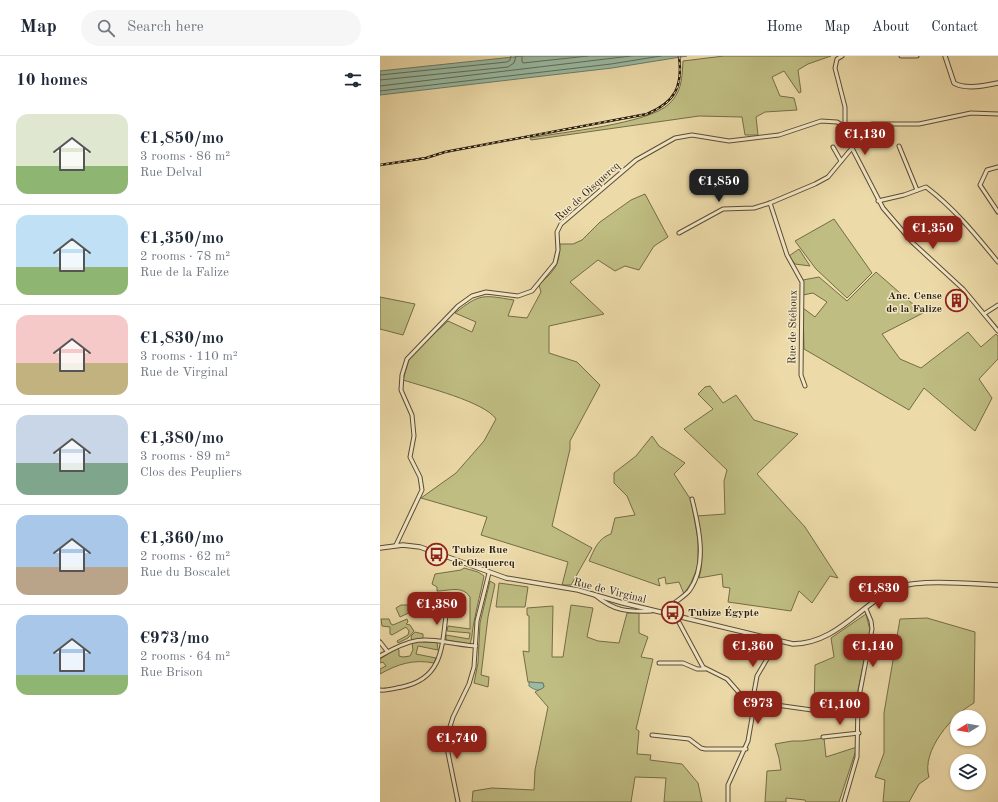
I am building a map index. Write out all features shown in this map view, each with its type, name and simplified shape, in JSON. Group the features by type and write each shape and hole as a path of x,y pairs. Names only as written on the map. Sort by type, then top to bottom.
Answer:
{"street":[{"path":"842,56 838,58 835,68 845,107 846,128 852,148 878,201 905,235 952,278 998,331"},
{"path":"901,56 917,56"},
{"path":"945,56 954,83 958,86 983,86 998,83"},
{"path":"846,128 873,124 919,124 971,113 998,114"},
{"name":"Rue de Oisquercq","path":"396,545 422,490 422,484 410,458 414,428 412,415 401,390 402,375 411,354 439,328 458,306 480,292 513,297 528,294 532,291 556,263 558,250 557,232 561,224 636,160 675,138 692,135 726,141 755,138 786,133 821,121 837,122 846,128"},
{"path":"899,146 917,190"},
{"path":"833,147 840,161"},
{"path":"680,234 723,209 754,208 770,203 828,177 852,148"},
{"path":"998,167 986,172 980,185 998,212"},
{"path":"878,201 904,195 926,187 941,199 972,231 998,262"},
{"name":"Rue de Stéhoux","path":"770,203 786,255 802,282 801,375 805,386"},
{"path":"984,314 998,306"},
{"path":"664,613 689,590 700,566 699,542 692,499"},
{"name":"Rue de Virginal","path":"380,548 396,545 420,547 489,573 516,581 594,594 654,611 778,641 803,644 827,636 893,590 902,586 956,584 998,585"},
{"path":"458,802 448,746 450,727 453,717 469,684 474,667 479,608 489,573"},
{"path":"594,594 614,608 622,610 654,611"},
{"path":"844,802 857,757 859,733 858,702 872,629 871,621 866,609"},
{"path":"380,690 412,685 427,676 438,662 446,615 439,610"},
{"path":"675,615 705,669"},
{"path":"380,656 387,651 414,640 428,638 476,646"},
{"path":"380,642 387,651"},
{"path":"755,702 753,698 757,676 767,659 771,644"},
{"path":"659,663 683,663 705,669 727,679 748,701 752,708 746,749 728,785 728,802"},
{"path":"748,701 753,698"},
{"path":"748,701 812,710"},
{"path":"823,737 859,733"},
{"path":"652,735 689,739 701,748 706,749 746,749"}],"shaded area":[{"path":"724,56 831,56 808,64 798,70 801,92 799,93 784,71 772,77 780,96 794,98 797,110 765,112 756,117 758,135 745,135 742,117 699,116 531,140 530,138 624,122 658,111 669,104 677,94 683,61"},
{"path":"645,194 668,237 654,246 639,270 625,266 615,271 598,260 570,282 604,314 549,326 549,353 577,362 600,385 570,441 570,449 552,526 592,548 571,585 562,585 568,562 481,535 487,517 421,498 456,473 484,441 496,419 490,413 468,401 403,380 410,356 448,321 472,332 476,322 455,313 477,299 482,297 495,297 514,300 508,316 527,318 541,292 539,285 557,263 560,244 573,244 582,240 600,222 631,200"},
{"path":"834,219 872,273 847,298 816,269 795,241"},
{"path":"799,249 810,266 795,264 789,256"},
{"path":"876,272 923,313 882,334 900,359 921,368 968,332 981,347 996,334 998,336 998,359 979,379 992,398 975,431 924,388 909,410 804,349 803,308 815,317 827,302 813,293 803,295 803,280 819,277 847,301"},
{"path":"380,297 415,304 403,335 380,329"},
{"path":"710,386 723,403 736,395 754,420 798,434 757,474 805,527 838,578 830,576 812,603 799,591 791,611 728,602 730,588 723,587 722,574 699,578 702,555 697,516 725,514 724,481 727,470 684,429 713,409 698,394 705,387"},
{"path":"652,436 659,446 685,463 674,474 691,500 698,540 698,566 691,583 684,594 679,582 666,584 665,577 658,579 660,586 589,561 600,541 611,534 615,518 635,515 627,496 614,483 614,473 636,456"},
{"path":"464,568 478,572 484,576 470,644 446,640 446,635 469,639 470,633 447,631 448,626 470,629 470,597 467,593 459,590 437,591 437,587 432,584 435,574 461,570"},
{"path":"490,581 495,584 488,617 481,675 489,677 488,687 474,683 478,663 480,623"},
{"path":"499,583 528,587 525,607 496,607"},
{"path":"401,605 408,605 412,607 413,611 400,617 396,608"},
{"path":"571,605 593,608 587,637 598,641 619,643 627,613 639,613 639,633 648,637 641,657 653,659 636,729 639,731 637,754 651,755 650,760 682,764 698,783 702,802 664,802 666,778 635,777 631,802 472,802 473,791 492,788 534,790 535,770 548,707 535,692 544,687 543,683 528,682 523,651 529,652 529,616 527,615 527,608 553,606 552,657 563,657"},
{"path":"866,614 870,630 856,700 814,712 815,665 834,657 831,638"},
{"path":"927,618 975,632 974,703 964,710 950,710 950,723 940,735 930,756 928,767 929,777 919,784 909,802 883,802 885,780 875,777 884,753 884,713 900,619"},
{"path":"381,619 389,619 393,625 407,619 408,622 406,624 410,625 414,631 408,638 398,643 397,641 408,635 409,631 406,627 392,635 390,634 390,627 382,626"},
{"path":"415,632 423,634 423,642 437,642 438,650 418,646 416,654 436,658 434,663 406,663 380,674 380,669 386,666 383,662 380,663 380,659 397,648 399,650 399,656 410,656 413,650 411,636"},
{"path":"824,738 826,757 857,747 839,802 806,802 805,800 786,798 786,802 765,802 767,771 781,770 775,744"}],"water":[{"path":"523,56 687,56 612,68 380,95 380,71"},
{"path":"529,682 543,683 544,687 540,690 535,689 529,686"}],"railway":[{"path":"380,165 426,158 445,152 647,114 664,104 675,92 680,76 679,56"}],"place":[{"name":"Anc. Cense de la Falize","path":"957,301"},
{"name":"Tubize Rue de Oisquercq","path":"437,555"},
{"name":"Tubize Égypte","path":"672,612"}]}
